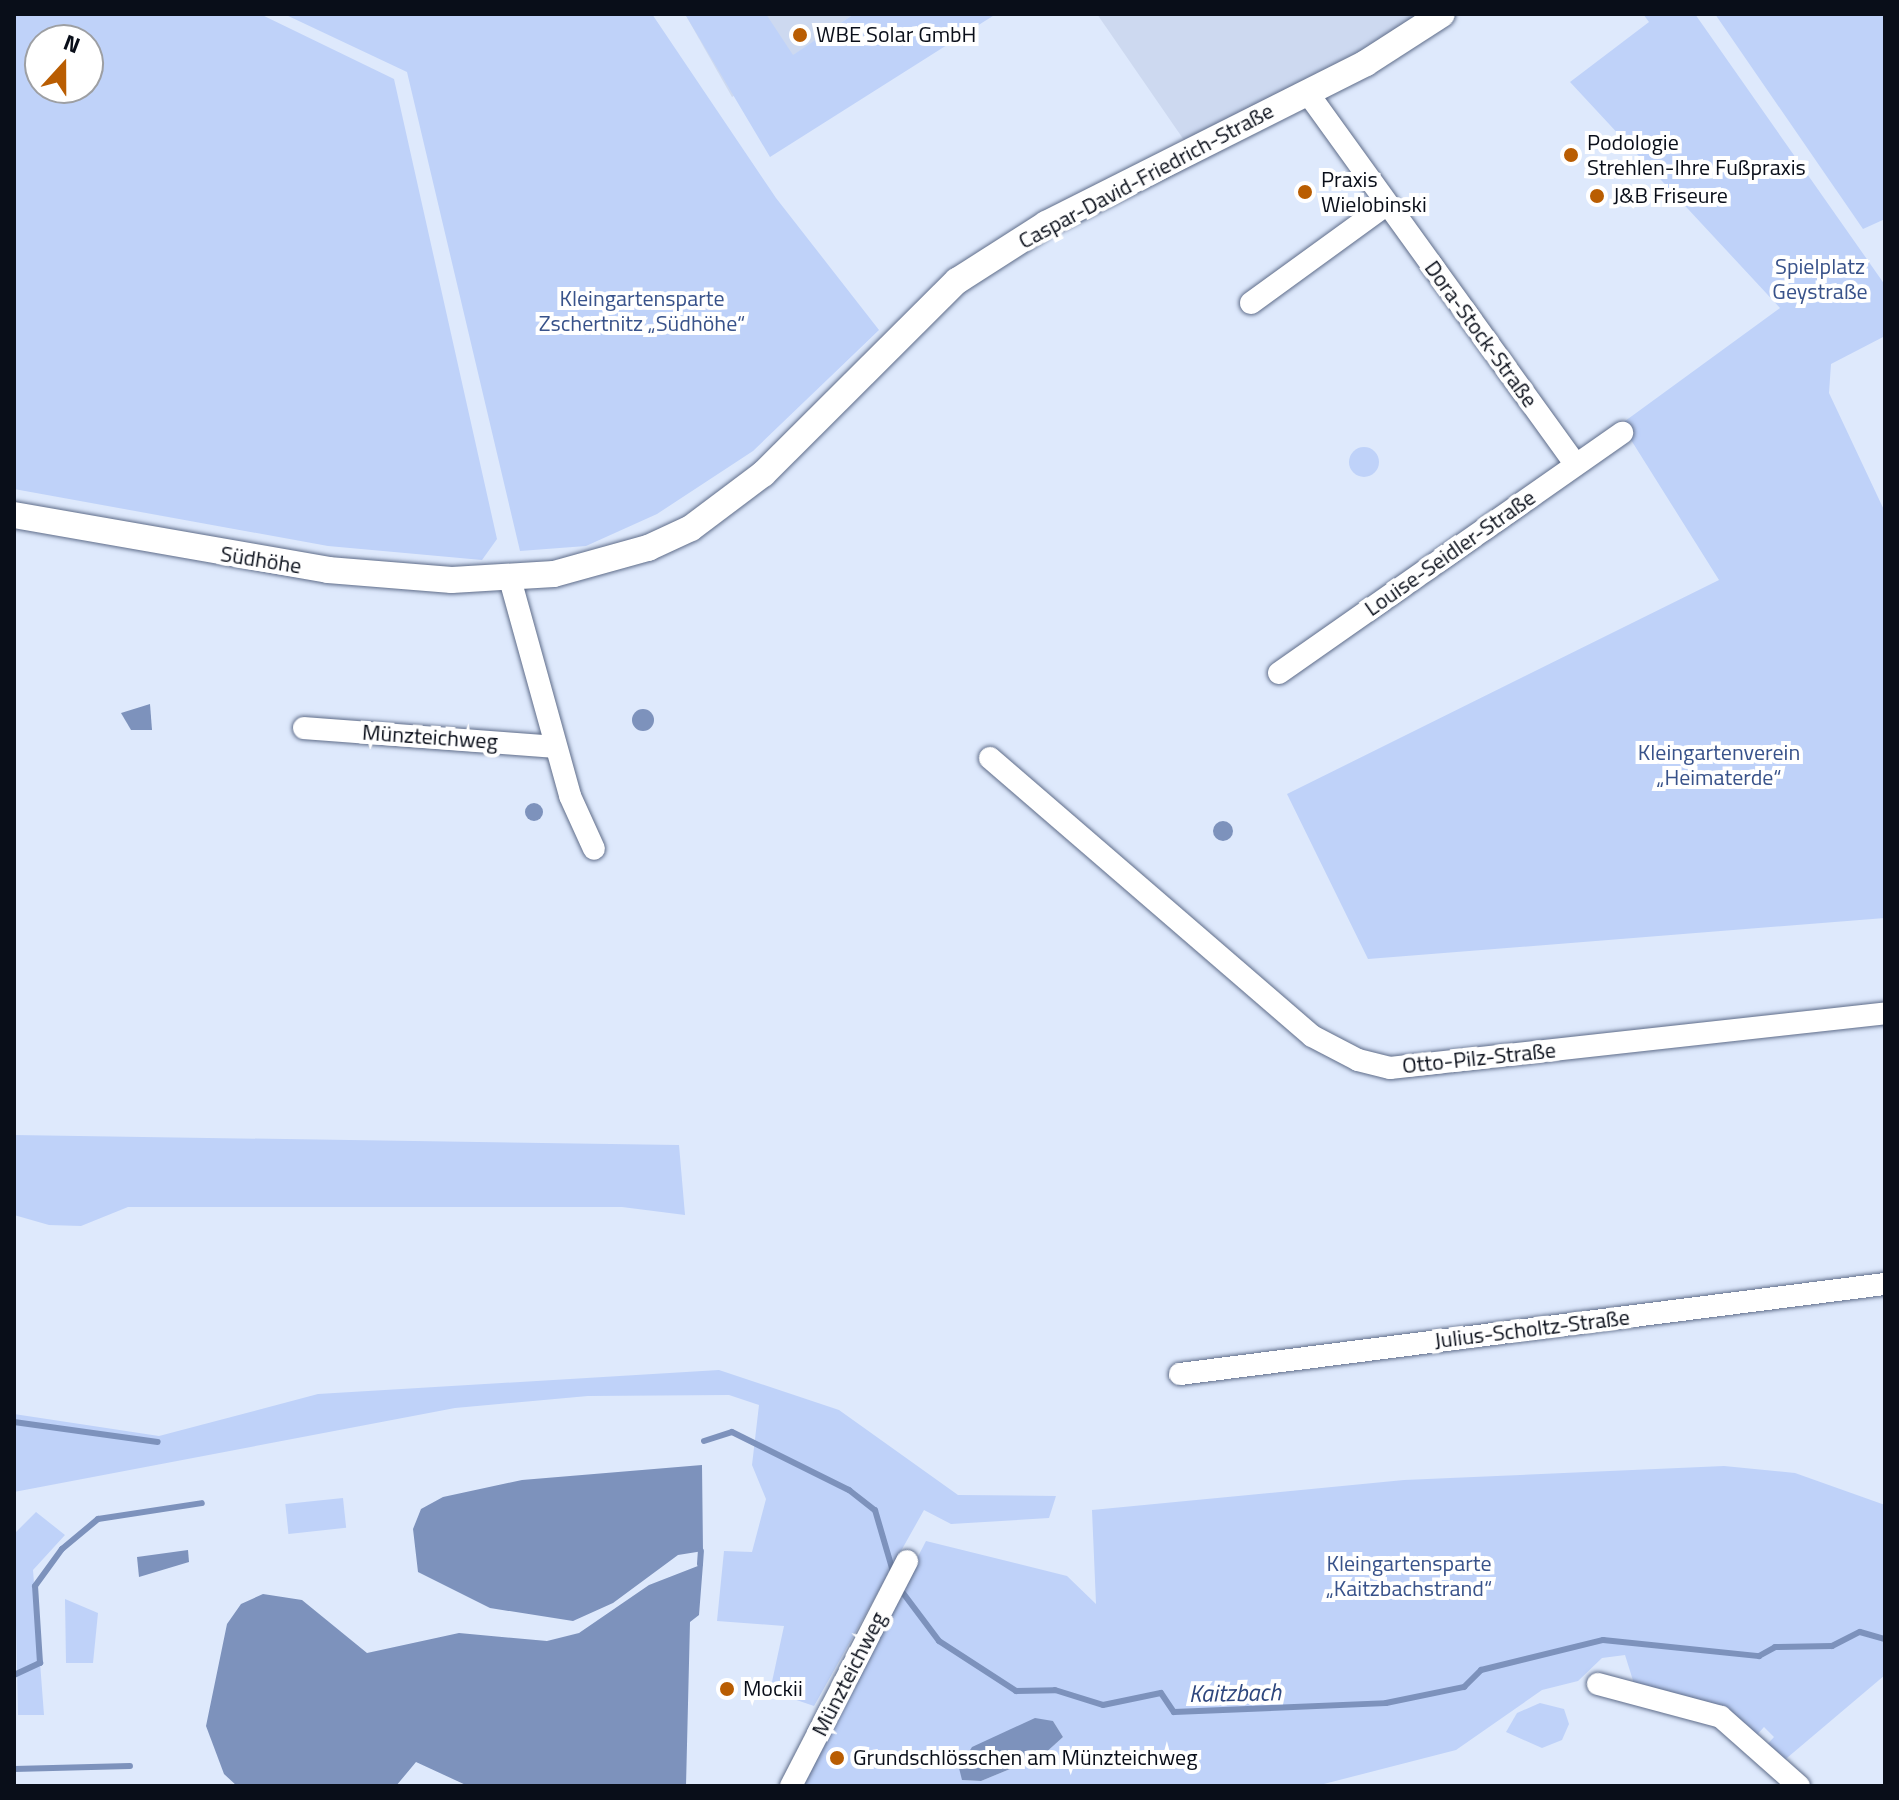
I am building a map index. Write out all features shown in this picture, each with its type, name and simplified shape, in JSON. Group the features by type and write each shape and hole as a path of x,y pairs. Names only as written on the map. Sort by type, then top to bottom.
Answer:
{"street":[{"name":"Caspar-David-Friedrich-Straße","path":"510,579 593,566 691,528 763,474 957,281 1046,224 1307,92 1442,14"},
{"name":"Dora-Stock-Straße","path":"1307,92 1575,463"},
{"path":"1251,303 1386,205"},
{"name":"Louise-Seidler-Straße","path":"1279,673 1622,433"},
{"name":"Südhöhe","path":"14,515 328,570 510,579"},
{"path":"510,579 555,747 594,849"},
{"name":"Münzteichweg","path":"304,728 555,747"},
{"name":"Otto-Pilz-Straße","path":"990,758 1312,1036 1358,1060 1390,1068 1885,1013"},
{"name":"Julius-Scholtz-Straße","path":"1180,1374 1885,1284"},
{"name":"Münzteichweg","path":"791,1786 907,1561"},
{"path":"1598,1684 1721,1717 1799,1786"}],"shaded area":[{"path":"685,14 854,14 732,97"},
{"path":"1097,14 1418,14 1346,61 1186,143"},
{"path":"150,704 152,730 131,730 121,713"},
{"path":"639,709 647,709 654,720 647,731 639,731 632,724 632,716"},
{"path":"534,803 543,812 534,821 525,812"},
{"path":"1223,821 1230,824 1233,831 1230,838 1223,841 1216,838 1213,831 1216,824"},
{"path":"702,1465 703,1551 678,1555 613,1603 573,1621 490,1608 418,1572 413,1529 421,1509 443,1497 522,1480"},
{"path":"188,1550 189,1562 139,1577 137,1557"},
{"path":"703,1564 699,1615 690,1622 686,1786 468,1786 416,1762 396,1786 237,1786 224,1774 206,1726 227,1624 241,1604 263,1594 302,1600 367,1653 459,1633 547,1641 579,1633 649,1585"},
{"path":"1035,1718 1053,1721 1063,1737 1042,1756 981,1781 962,1780 959,1768 972,1747"}],"green space":[{"path":"14,14 260,14 394,79 497,539 482,560 328,546 14,489"},
{"name":"Kleingartensparte Zschertnitz „Südhöhe“","path":"284,14 652,14 776,198 879,330 753,451 657,514 586,546 520,551 407,72"},
{"path":"685,14 766,14 793,55 854,14 996,14 770,157"},
{"name":"Kleingartenverein „Heimaterde“","path":"1643,14 1695,14 1885,285 1885,336 1831,364 1829,393 1885,512 1885,918 1368,959 1287,794 1719,580 1621,424 1780,308 1570,82 1649,22"},
{"path":"1715,14 1885,14 1885,219 1863,229"},
{"path":"1364,447 1375,451 1379,462 1375,473 1364,477 1353,473 1349,462 1353,451"},
{"path":"14,1135 679,1145 685,1215 622,1207 128,1207 81,1226 49,1225 14,1215"},
{"path":"719,1370 839,1410 958,1495 1056,1496 1049,1518 951,1524 924,1510 814,1706 770,1691 784,1626 717,1621 724,1551 752,1552 766,1499 752,1465 759,1405 729,1395 588,1396 455,1408 14,1492 14,1414 159,1436 318,1394"},
{"name":"Kleingartensparte „Kaitzbachstrand“","path":"1724,1466 1795,1473 1885,1505 1885,1675 1781,1763 1764,1748 1774,1737 1764,1727 1753,1739 1636,1690 1625,1655 1602,1658 1578,1681 1542,1690 1456,1750 1316,1786 799,1786 926,1541 1067,1576 1096,1604 1092,1510 1404,1480","holes":["1053,1721 1063,1737 1042,1756 981,1781 962,1780"]},
{"path":"343,1498 346,1528 288,1534 285,1504"},
{"path":"36,1512 65,1535 33,1570 44,1715 18,1715 14,1534"},
{"path":"65,1599 98,1613 93,1663 66,1663"},
{"path":"1540,1703 1564,1709 1569,1724 1562,1740 1542,1748 1506,1732 1517,1713"}],"waterway":[{"path":"14,1422 158,1442"},
{"name":"Kaitzbach","path":"704,1441 732,1432 849,1490 875,1510 894,1575"},
{"name":"Kaitzbach","path":"14,1675 40,1663 35,1586 62,1549 98,1519 202,1503"},
{"path":"700,1564 701,1551"},
{"name":"Kaitzbach","path":"900,1589 939,1641 1016,1691 1055,1690 1103,1705 1161,1693 1174,1712 1386,1703 1464,1687 1481,1670 1603,1640 1759,1656 1775,1647 1832,1646 1860,1632 1885,1639"},
{"path":"14,1769 130,1766"}],"place":[{"name":"WBE Solar GmbH","path":"800,35"},
{"name":"Podologie Strehlen-Ihre Fußpraxis","path":"1571,155"},
{"name":"Praxis Wielobinski","path":"1305,192"},
{"name":"J&B Friseure","path":"1597,196"},
{"name":"Mockii","path":"727,1689"},
{"name":"Grundschlösschen am Münzteichweg","path":"837,1758"}],"park label":[{"name":"Spielplatz Geystraße","path":"1820,278"}]}
